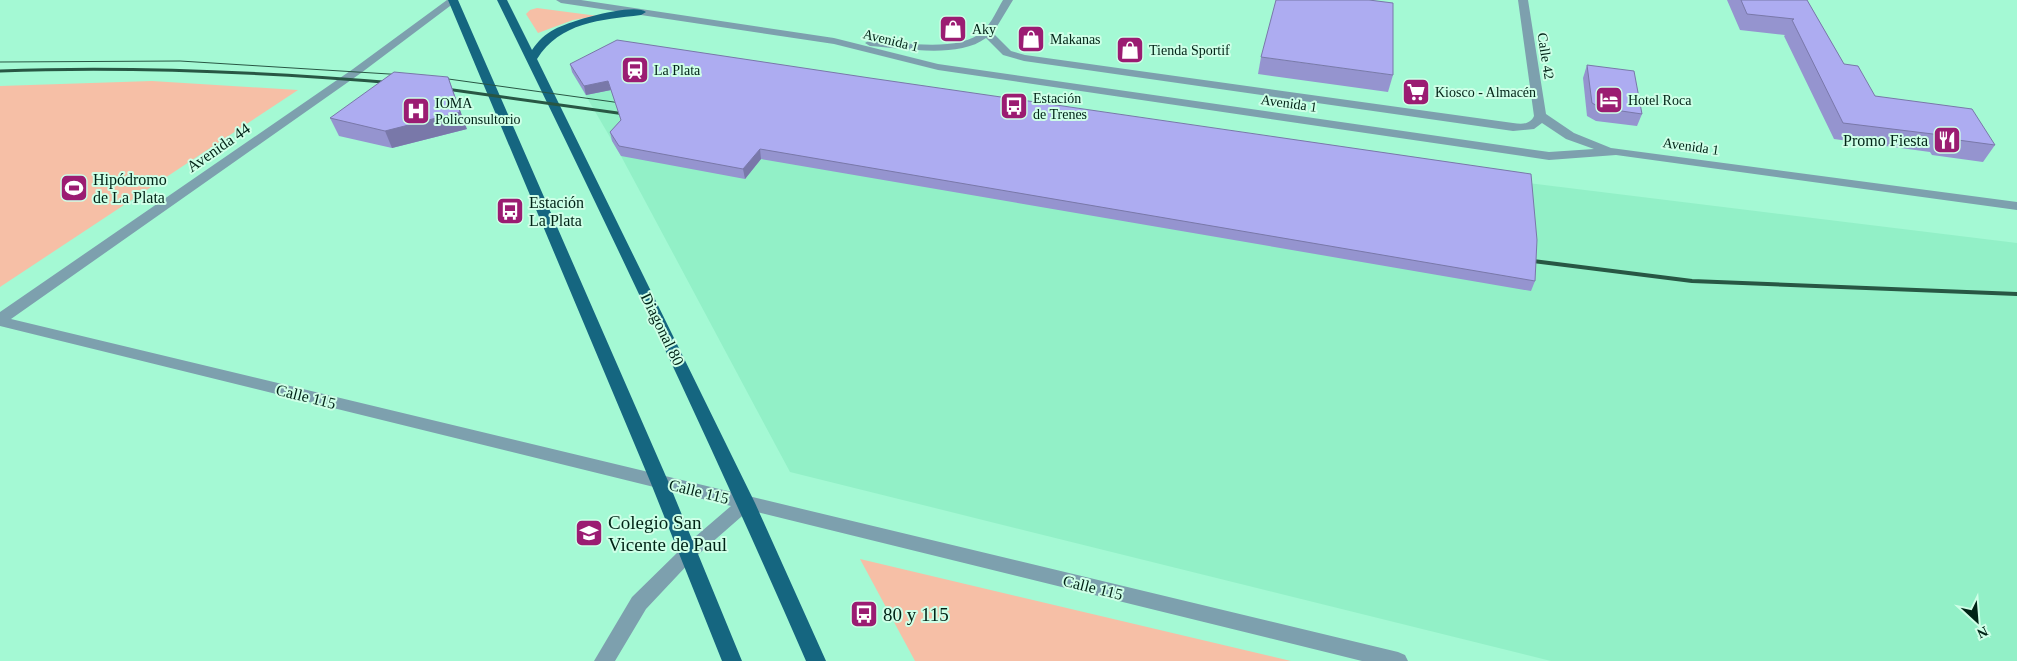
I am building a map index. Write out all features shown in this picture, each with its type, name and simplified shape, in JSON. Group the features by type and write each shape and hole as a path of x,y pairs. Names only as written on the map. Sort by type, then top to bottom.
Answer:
{"main road":[{"path":"453,0 658,481 732,661"},
{"name":"Diagonal 80","path":"502,0 746,503 816,661"},
{"path":"532,59 544,42 562,29 586,22 641,12"}],"street":[{"name":"Avenida 44","path":"0,320 357,71 453,0"},
{"name":"Avenida 1","path":"561,0 834,41 938,67 1548,156 1616,151 2017,206"},
{"path":"834,41 948,46 971,42 987,33 1008,0"},
{"name":"Calle 42","path":"1523,0 1540,116"},
{"name":"Avenida 1","path":"987,33 1007,53 1024,58 1513,127 1534,125 1539,122 1540,116"},
{"path":"1540,116 1577,139 1616,151"},
{"name":"Calle 115","path":"0,320 1398,661"},
{"path":"604,661 639,603 687,554 746,503"}],"shaded area":[{"path":"537,8 598,16 573,20 538,33 526,14 530,10"},
{"path":"598,58 1528,183 2017,243 2017,661 1551,661 790,472 621,156 572,72"},
{"name":"Hipódromo de La Plata","path":"152,81 298,90 0,287 0,86"},
{"path":"860,559 1291,661 915,661"}],"building":[{"path":"1276,0 1369,0 1393,3 1393,75 1261,57"},
{"path":"1741,0 1807,0 1844,64 1858,66 1875,96 1972,109 1995,145 1943,138 1941,135 1843,123 1792,20 1794,19 1747,14"},
{"path":"617,40 1531,174 1537,240 1535,281 760,149 743,169 619,146 610,132 621,120 608,81 584,86 570,64"},
{"path":"1587,65 1634,71 1642,114 1601,108 1592,103"},
{"path":"394,72 448,77 460,112 385,131 330,118"}],"tram line":[{"path":"0,62 180,61 405,75"},
{"path":"434,77 628,104"}],"railway":[{"path":"0,71 99,69 198,71 395,83"},
{"path":"439,88 632,115"},
{"path":"1533,261 1692,281 2017,294"}],"place":[{"name":"Aky","path":"953,29"},
{"name":"Makanas","path":"1031,39"},
{"name":"Tienda Sportif","path":"1130,50"},
{"name":"La Plata","path":"635,70"},
{"name":"Kiosco - Almacén","path":"1416,92"},
{"name":"Hotel Roca","path":"1609,100"},
{"name":"Estación de Trenes","path":"1014,106"},
{"name":"IOMA Policonsultorio","path":"416,111"},
{"name":"Promo Fiesta","path":"1947,140"},
{"name":"Hipódromo de La Plata","path":"74,188"},
{"name":"Estación La Plata","path":"510,211"},
{"name":"Colegio San Vicente de Paul","path":"589,533"},
{"name":"80 y 115","path":"864,614"}]}
